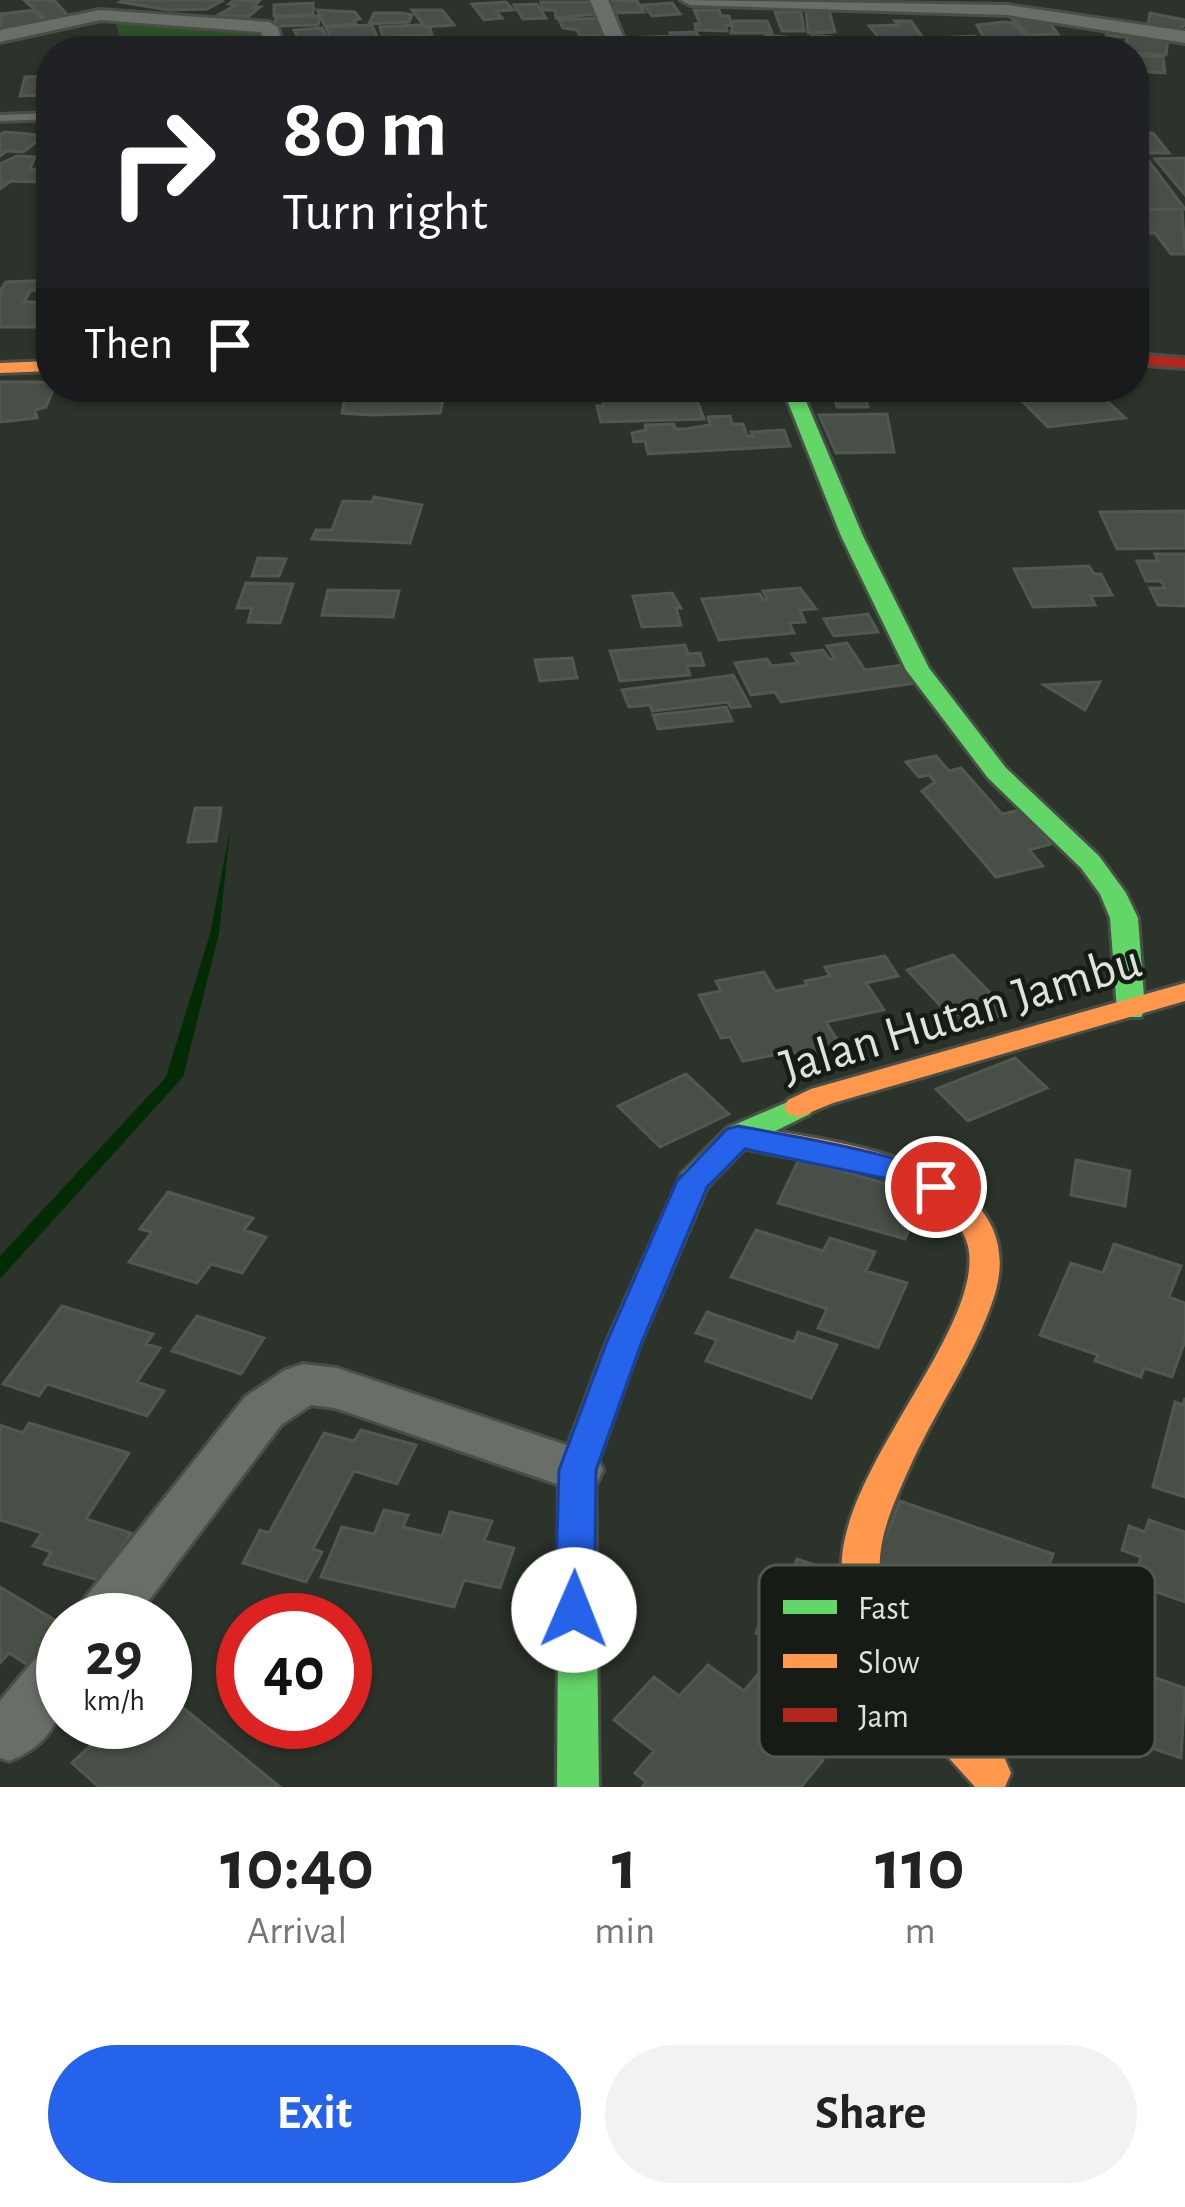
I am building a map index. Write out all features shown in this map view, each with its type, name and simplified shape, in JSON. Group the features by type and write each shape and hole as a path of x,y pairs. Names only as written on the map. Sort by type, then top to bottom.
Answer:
{"street":[{"path":"262,0 271,36"},
{"path":"599,0 614,36"},
{"path":"690,0 1007,10 1088,32 1135,19 1185,37"},
{"path":"1075,0 1091,15 1088,32"},
{"path":"0,36 100,15 269,27"},
{"path":"1149,360 1185,363"},
{"path":"0,368 36,367"},
{"path":"797,402 853,536 918,670 997,773 1090,862 1113,893 1124,918 1131,1010"},
{"name":"Jalan Hutan Jambu","path":"578,1787 577,1470 623,1344 693,1181 738,1136 822,1096 1185,992"},
{"path":"738,1136 896,1169 936,1187 971,1213 984,1244 974,1303 880,1487 863,1565"},
{"path":"122,1593 263,1411 303,1384 337,1388 577,1470"},
{"path":"8,1734 36,1700"},
{"path":"976,1757 990,1773"}],"lane":[{"path":"0,118 36,117"}],"shaded area":[{"path":"115,18 264,31 266,36 119,36"},
{"path":"230,830 219,933 183,1077 0,1279 0,1256 166,1077 210,934"}],"building":[{"path":"24,0 54,0 70,18 48,21"},
{"path":"224,0 207,9 169,10 120,2"},
{"path":"602,0 637,1 644,12 610,13"},
{"path":"259,1 253,7 260,7 248,17 218,15 236,5 229,4"},
{"path":"506,2 513,10 496,11 502,18 484,20 472,4"},
{"path":"541,2 593,2 595,14 556,18 555,10 543,10"},
{"path":"313,3 313,15 274,16 274,5"},
{"path":"672,3 680,14 652,16 643,5"},
{"path":"537,4 546,18 523,19 514,5"},
{"path":"34,10 46,23 0,31 1,14"},
{"path":"317,10 355,12 360,19 354,20 356,24 325,26"},
{"path":"412,10 442,10 454,25 425,27"},
{"path":"694,10 719,10 721,16 729,16 732,25 726,26 727,31 696,30 695,24 700,24"},
{"path":"806,10 829,10 835,32 808,33"},
{"path":"775,12 801,12 804,31 782,31"},
{"path":"374,13 412,15 409,22 369,24"},
{"path":"1150,13 1185,20 1185,25 1175,30 1148,25"},
{"path":"320,16 318,25 275,26 276,17"},
{"path":"597,18 607,35 580,36 577,30 563,28 559,20"},
{"path":"1046,18 1058,34 1028,35 1012,19"},
{"path":"734,21 767,21 772,33 731,33"},
{"path":"895,21 911,21 922,36 878,36 869,26 899,25"},
{"path":"1014,23 1026,36 983,36 977,25"},
{"path":"372,25 377,36 329,36 326,27"},
{"path":"419,25 430,28 432,35 383,36 380,27"},
{"path":"322,28 326,36 297,36 294,30"},
{"path":"1107,29 1168,39 1166,55 1149,54 1149,36 1106,36"},
{"path":"696,32 698,36 672,36"},
{"path":"1149,56 1163,57 1165,73 1149,72"},
{"path":"25,77 36,77 36,95 20,96"},
{"path":"1149,133 1153,133 1169,153 1149,153"},
{"path":"30,134 36,135 36,142 23,152 7,151 0,156 0,135"},
{"path":"17,156 35,157 30,169 36,169 36,182 11,181 0,189 0,164"},
{"path":"1185,158 1185,195 1155,159"},
{"path":"1149,161 1185,209 1149,210"},
{"path":"1182,209 1185,254 1171,254 1155,233 1149,233 1149,210"},
{"path":"36,281 36,290 31,290 24,302 36,302 36,327 0,327 0,291 6,282"},
{"path":"0,382 36,382 36,402 48,402 35,410 37,418 0,422"},
{"path":"344,402 443,402 440,413 342,413"},
{"path":"603,402 698,402 704,419 601,422 597,406 604,406"},
{"path":"836,402 866,402 868,407 837,407"},
{"path":"1023,402 1108,402 1125,418 1048,427"},
{"path":"887,414 894,452 836,453 819,415"},
{"path":"730,416 732,424 743,424 747,436 784,430 790,446 648,454 645,441 634,442 632,433 646,430 645,425 674,424 675,429 685,429 710,425 708,417"},
{"path":"374,497 422,505 410,543 312,539 316,530 332,530 343,501 372,502"},
{"path":"1185,511 1185,548 1117,549 1100,512"},
{"path":"1155,554 1185,554 1185,606 1158,605 1150,588 1165,588 1161,581 1146,581 1137,561 1158,561"},
{"path":"258,558 286,559 279,576 252,576"},
{"path":"1089,566 1094,574 1101,574 1112,595 1091,596 1095,605 1033,607 1014,569"},
{"path":"246,583 293,584 280,623 248,622 252,608 237,608"},
{"path":"800,588 816,609 800,610 805,622 789,623 794,633 719,640 702,599 760,594 763,600 767,599 763,591"},
{"path":"328,590 399,591 393,617 322,615"},
{"path":"672,593 681,608 676,608 681,625 642,627 633,596"},
{"path":"868,614 878,632 834,636 824,619"},
{"path":"847,643 865,670 903,665 916,683 781,702 775,692 751,695 735,663 767,659 772,666 798,663 792,654 823,650 835,659 827,646"},
{"path":"685,645 688,654 700,653 704,665 687,666 690,675 620,681 610,651"},
{"path":"572,658 577,678 540,681 535,660"},
{"path":"733,675 750,706 731,708 728,702 652,711 650,705 629,707 622,690"},
{"path":"1100,682 1085,710 1044,685"},
{"path":"726,707 732,721 658,729 653,715"},
{"path":"936,756 949,771 961,768 1002,814 1020,810 1051,844 1029,850 1043,866 996,877 922,791 935,782 929,775 919,777 906,762"},
{"path":"195,808 221,808 216,841 188,842"},
{"path":"953,955 1009,1012 975,1024 964,1012 951,1017 907,970"},
{"path":"885,956 898,976 866,983 884,1010 826,1022 843,1049 798,1058 794,1051 743,1061 730,1037 721,1038 699,995 721,991 716,981 764,972 775,991 807,985 805,981 830,976 825,967"},
{"path":"1015,1058 1047,1088 968,1121 936,1089"},
{"path":"686,1074 729,1114 660,1147 618,1106"},
{"path":"799,1159 923,1194 905,1239 778,1203"},
{"path":"1076,1160 1130,1171 1125,1206 1071,1195"},
{"path":"168,1192 253,1218 244,1230 266,1237 242,1273 211,1264 197,1283 129,1262 152,1232 140,1229"},
{"path":"756,1230 823,1251 830,1238 875,1252 866,1271 907,1283 878,1348 818,1328 827,1309 731,1277"},
{"path":"1114,1244 1181,1266 1169,1297 1185,1303 1185,1341 1172,1377 1144,1368 1141,1377 1095,1361 1098,1355 1040,1335 1071,1263 1103,1273"},
{"path":"62,1306 153,1334 146,1344 160,1348 137,1382 164,1391 147,1416 47,1384 39,1396 3,1384"},
{"path":"707,1312 794,1342 798,1332 837,1345 811,1398 706,1361 717,1340 696,1333"},
{"path":"197,1316 264,1338 241,1374 172,1351"},
{"path":"1185,1398 1185,1497 1153,1487 1175,1402 1183,1405"},
{"path":"29,1423 129,1453 86,1519 131,1533 101,1581 44,1564 51,1552 33,1546 42,1533 0,1520 0,1425 23,1433"},
{"path":"361,1430 416,1445 397,1484 354,1471 313,1549 322,1552 306,1582 243,1563 260,1530 269,1533 324,1433 354,1441"},
{"path":"900,1501 1053,1554 1049,1565 875,1565"},
{"path":"384,1510 408,1515 403,1527 442,1536 450,1512 492,1521 484,1541 514,1548 500,1588 464,1580 454,1607 321,1577 342,1527 374,1534"},
{"path":"1149,1520 1185,1532 1185,1602 1155,1592 1155,1565 1139,1565 1141,1557 1122,1550 1129,1526 1145,1532"},
{"path":"0,1587 36,1609 36,1662 31,1667 9,1653 0,1663"},
{"path":"708,1665 744,1691 758,1674 759,1757 823,1760 801,1787 642,1787 646,1782 635,1773 654,1751 614,1720 654,1677 679,1696"},
{"path":"1155,1678 1185,1688 1181,1758 1155,1749"},
{"path":"192,1715 216,1735 216,1749 234,1749 280,1787 99,1787 72,1763 87,1749 192,1749"}],"traffic: fast":[{"path":"797,402 852,536 918,670 997,773 1090,862 1113,893 1124,918 1131,1010"},
{"path":"578,1787 577,1470 623,1344 693,1181 738,1136 799,1107"}],"traffic: slow":[{"path":"0,368 36,367"},
{"path":"799,1107 822,1096 1185,992"},
{"path":"738,1136 841,1155 918,1179 950,1196 973,1219 984,1246 982,1279 971,1314 886,1480 868,1527 861,1565"},
{"path":"976,1757 990,1773"}],"traffic: jam":[{"path":"1149,360 1185,363"}],"route":[{"path":"574,1610 577,1470 623,1344 693,1181 738,1136 896,1169 936,1187"}]}
